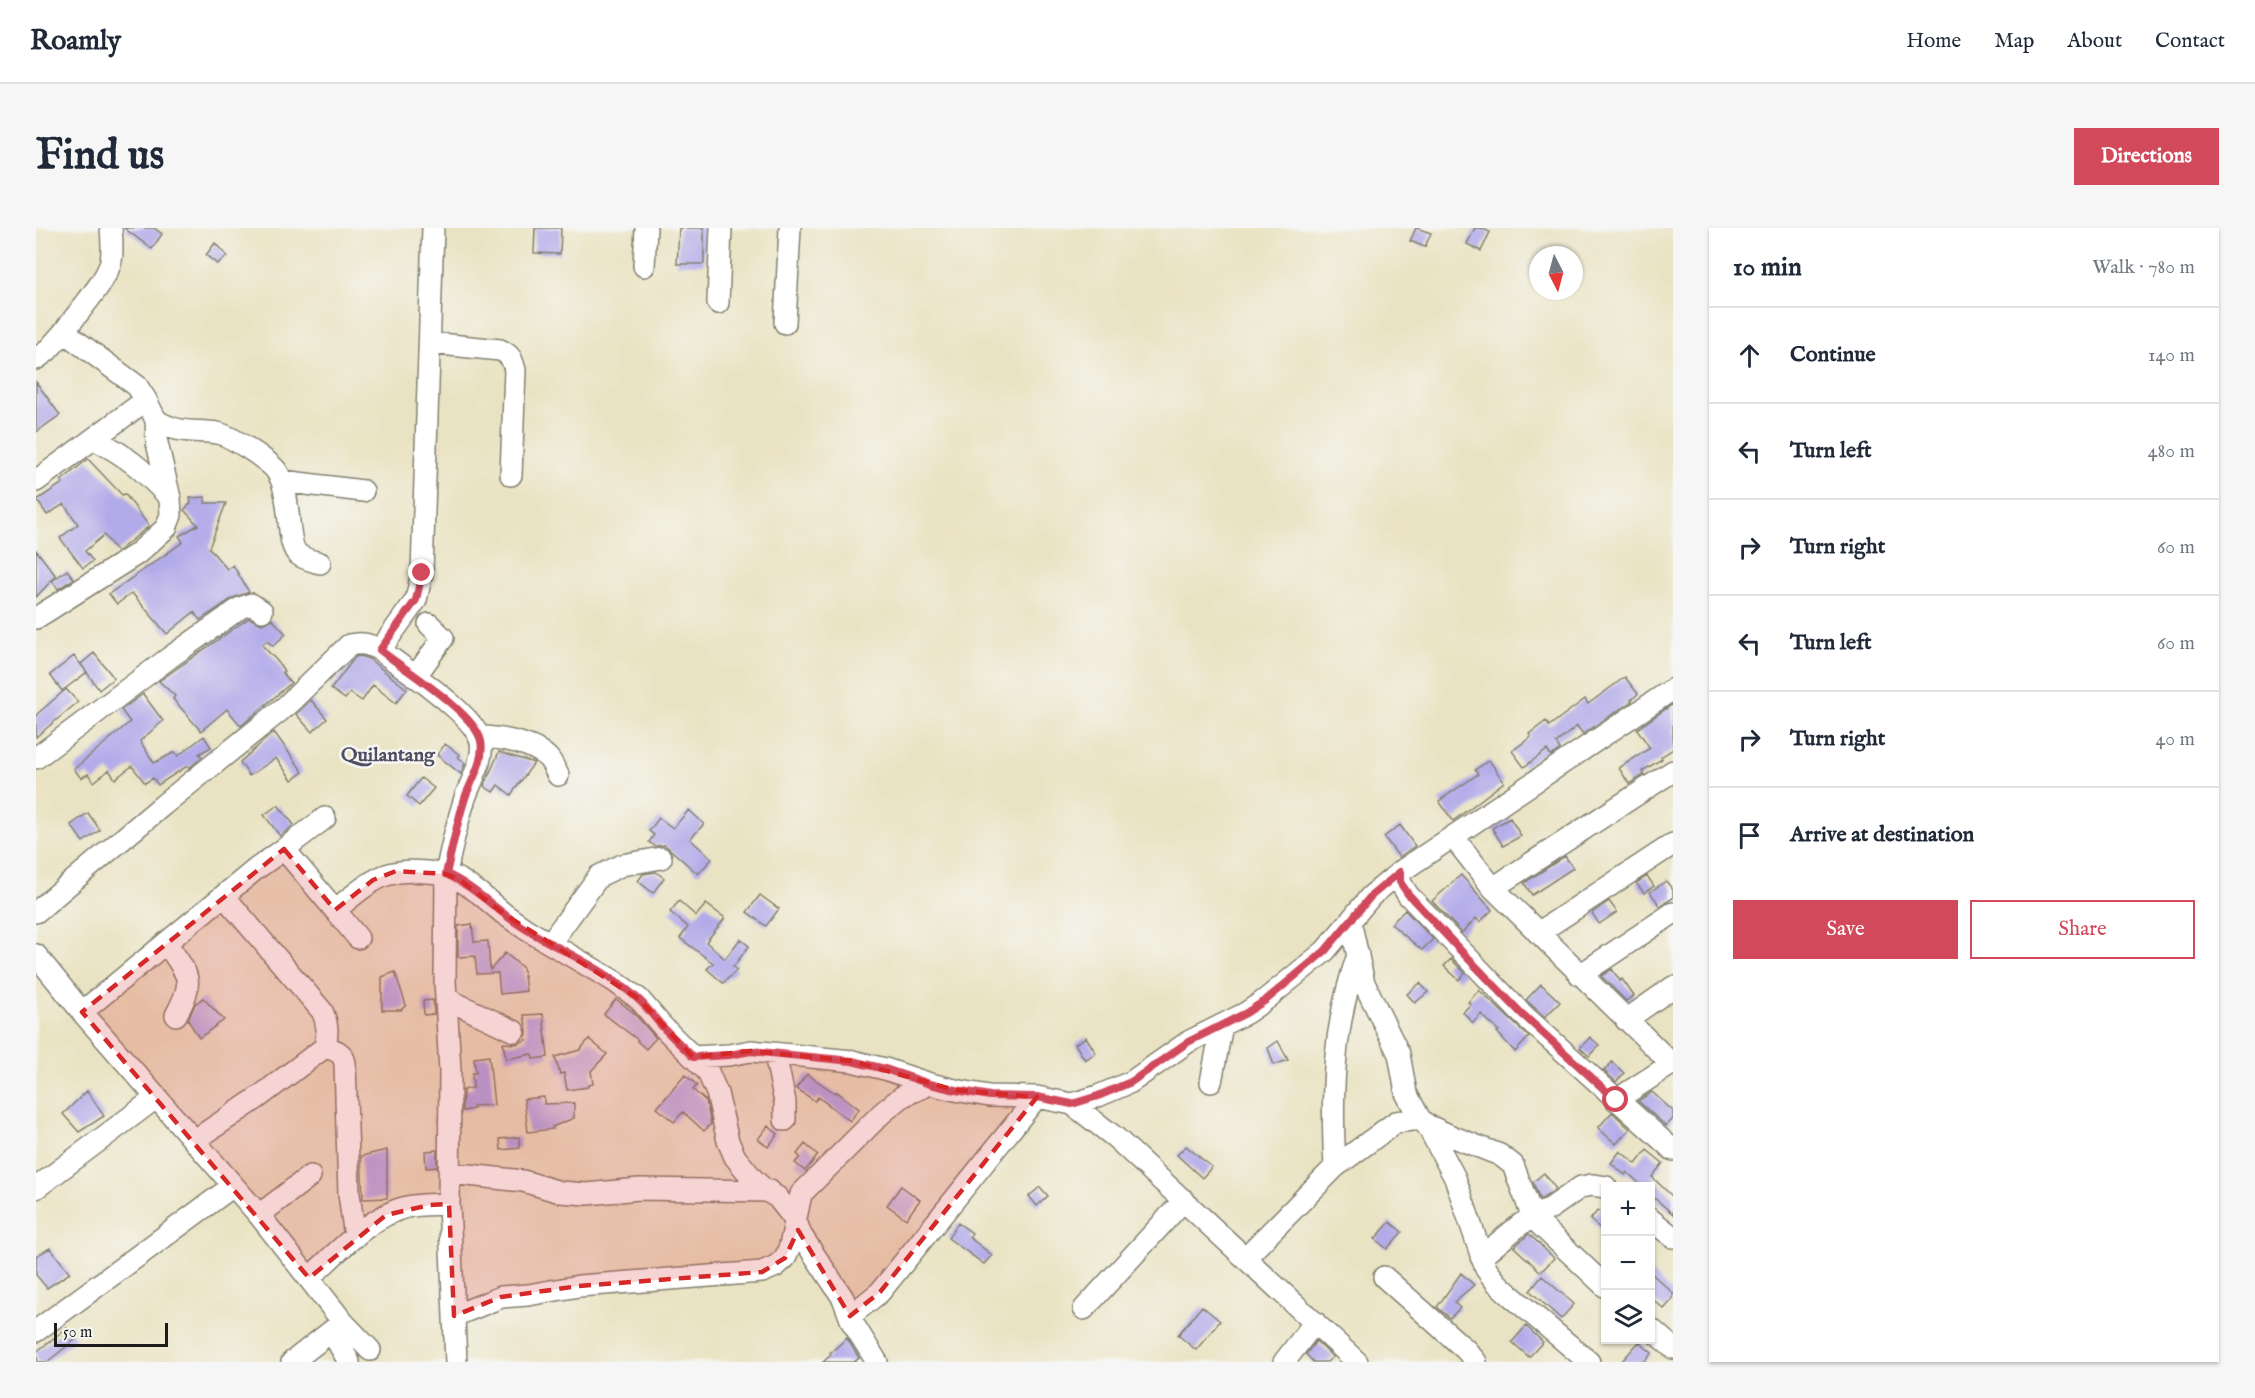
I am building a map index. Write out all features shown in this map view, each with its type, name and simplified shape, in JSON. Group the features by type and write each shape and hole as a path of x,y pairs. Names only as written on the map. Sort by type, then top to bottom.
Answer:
{"street":[{"path":"36,359 47,351 64,332 99,284 111,263 111,228"},
{"path":"380,650 416,600 422,573 433,228"},
{"path":"645,266 646,228"},
{"path":"718,303 721,228"},
{"path":"785,323 790,228"},
{"path":"36,618 137,554 166,528 171,514 170,498 157,444 156,420 146,400 137,386 64,332"},
{"path":"430,343 500,350 512,358 515,370 511,475"},
{"path":"36,481 146,400"},
{"path":"156,420 169,428 230,436 262,458 275,470 282,481 288,504 291,546 298,555 320,563"},
{"path":"94,439 129,459 170,498"},
{"path":"282,481 363,491"},
{"path":"36,758 240,608 252,603 262,611"},
{"path":"415,677 443,638 429,624"},
{"path":"36,912 163,805 286,706 349,645 361,642 380,650 465,715 479,737 480,758 465,798 446,874 445,980 449,1204 456,1362"},
{"path":"1072,1104 1131,1082 1188,1042 1246,1013 1266,1000 1325,951 1371,896 1400,872 1454,838 1673,689"},
{"path":"479,737 494,737 528,745 549,758 558,776"},
{"path":"1493,888 1673,771"},
{"path":"82,1012 224,896 325,818"},
{"path":"1454,838 1493,888 1672,1064 1616,1100"},
{"path":"1538,933 1673,844"},
{"path":"284,849 358,938"},
{"path":"551,942 599,876 622,865 661,858"},
{"path":"335,910 374,880 396,871 446,874 470,887 527,930 551,942 639,999 662,1026 708,1072 717,1093 728,1141 735,1156 753,1179 777,1197 796,1221 801,1235 843,1298 850,1316 877,1362"},
{"path":"1400,872 1400,882 1408,894 1520,1012 1673,1150"},
{"path":"195,1140 259,1097 325,1047 328,1033 327,1021 322,1011 224,896"},
{"path":"1580,975 1673,913"},
{"path":"1350,921 1364,983 1399,1054 1406,1093 1453,1171 1481,1257 1497,1283 1589,1362"},
{"path":"167,944 189,981 186,998 176,1016"},
{"path":"1335,1167 1332,1112 1333,1072 1349,979 1358,954"},
{"path":"36,955 82,1012 259,1215 309,1278 338,1327 349,1362"},
{"path":"1626,1020 1673,987"},
{"path":"447,999 514,1031"},
{"path":"1211,1082 1222,1025"},
{"path":"325,1047 344,1056 349,1194 355,1237"},
{"path":"693,1057 751,1051 852,1061 930,1084 990,1096 1037,1097 1072,1104 1100,1124 1358,1362"},
{"path":"775,1054 785,1102 785,1120"},
{"path":"454,1316 501,1298 579,1286 762,1272 776,1266 785,1258 790,1246 801,1194 882,1113 903,1096 930,1084"},
{"path":"36,1188 157,1097"},
{"path":"850,1316 880,1292 1037,1097"},
{"path":"1246,1257 1335,1167 1396,1122 1424,1122 1451,1136 1486,1148 1513,1165 1527,1221 1601,1284"},
{"path":"450,1173 523,1180 560,1192 586,1194 639,1189 766,1191 801,1194"},
{"path":"259,1215 310,1176"},
{"path":"1481,1257 1527,1221 1581,1188 1592,1185 1601,1186"},
{"path":"36,1331 233,1186"},
{"path":"1084,1309 1184,1200"},
{"path":"309,1278 355,1237 386,1215 407,1207 449,1204"},
{"path":"1472,1228 1527,1221"},
{"path":"1655,1223 1673,1237"},
{"path":"1384,1277 1466,1350 1476,1362"},
{"path":"1284,1362 1315,1322"},
{"path":"338,1327 370,1350"},
{"path":"292,1362 338,1327"},
{"path":"1655,1332 1673,1348"}],"highlighted area":[{"path":"284,849 335,910 373,880 396,871 446,874 460,880 504,914 639,999 693,1057 751,1051 852,1061 955,1090 1037,1097 880,1292 850,1316 798,1230 785,1258 762,1272 579,1286 501,1297 454,1316 449,1204 430,1205 386,1215 309,1278 82,1012"}],"building":[{"path":"124,228 154,228 162,234 152,249"},
{"path":"535,228 561,228 560,254 534,253"},
{"path":"679,228 704,228 704,264 677,264"},
{"path":"1416,228 1431,233 1425,247 1410,241"},
{"path":"1475,228 1490,232 1481,251 1467,244"},
{"path":"215,243 227,256 217,264 206,255"},
{"path":"36,382 60,415 36,432"},
{"path":"88,459 122,495 125,494 149,526 117,552 104,535 85,551 93,561 83,568 60,538 78,524 64,504 47,515 37,500 63,483 61,481"},
{"path":"205,497 205,503 226,503 209,548 227,569 233,565 249,592 233,598 200,620 194,612 167,634 132,593 117,604 109,594 183,542 179,536 198,525 184,510 191,503 190,498"},
{"path":"36,550 56,576 36,597"},
{"path":"67,570 74,579 58,589 52,581"},
{"path":"249,618 262,624 272,619 286,634 273,646 267,641 262,645 278,662 284,671 282,672 291,683 241,726 227,709 201,731 173,699 175,696 159,681"},
{"path":"94,653 114,678 99,690 81,664"},
{"path":"74,656 87,672 62,691 50,675"},
{"path":"361,656 369,659 407,689 396,703 373,685 362,701 350,693 345,699 331,689 355,657"},
{"path":"1625,677 1638,694 1632,701 1583,734 1577,726 1556,743 1560,749 1551,756 1547,750 1524,767 1512,751 1531,737 1529,734 1546,721 1549,726 1585,699 1588,704"},
{"path":"66,689 78,702 36,737 36,715"},
{"path":"143,694 163,721 140,741 154,763 175,752 178,756 204,736 211,747 199,754 202,757 189,768 187,766 158,785 153,778 145,783 132,766 115,779 109,770 94,782 88,774 81,778 74,769 130,722 121,710"},
{"path":"311,700 327,719 312,732 296,714"},
{"path":"1673,704 1673,749 1642,771 1644,775 1629,784 1619,768 1650,748 1637,729"},
{"path":"274,732 303,772 292,780 276,758 249,776 240,762"},
{"path":"445,744 460,755 458,757 465,763 461,774 437,755"},
{"path":"499,752 534,763 511,795 498,785 493,792 484,786"},
{"path":"1489,760 1504,782 1453,821 1439,801 1478,774 1475,770"},
{"path":"421,778 434,788 419,806 407,796"},
{"path":"278,805 294,825 280,836 264,815"},
{"path":"689,810 704,824 690,839 712,859 698,874 665,845 655,846 649,842 654,835 649,831 659,818 673,828"},
{"path":"88,813 100,830 83,842 71,825"},
{"path":"1510,818 1521,836 1503,846 1492,828"},
{"path":"1400,825 1415,846 1399,857 1384,837"},
{"path":"1565,856 1573,868 1532,895 1524,883"},
{"path":"656,872 664,878 653,893 638,881 643,874"},
{"path":"1461,875 1492,910 1480,922 1476,918 1462,933 1432,901"},
{"path":"1647,876 1654,886 1644,893 1636,883"},
{"path":"1666,881 1673,890 1673,898 1660,906 1650,892"},
{"path":"760,895 779,909 766,926 747,912"},
{"path":"679,901 696,916 706,904 725,918 706,942 725,959 740,939 749,946 733,967 737,970 723,983 707,969 713,963 680,938 688,927 670,912"},
{"path":"1609,901 1617,912 1599,924 1592,913"},
{"path":"1405,910 1433,939 1422,950 1391,924"},
{"path":"472,924 474,942 488,941 490,970 505,953 523,968 526,991 500,994 498,973 477,974 475,956 458,957 458,926"},
{"path":"1451,959 1465,973 1459,980 1444,966"},
{"path":"1612,969 1634,996 1626,1001 1601,976"},
{"path":"395,972 406,1005 401,1010 382,1010 382,977"},
{"path":"1420,983 1428,992 1415,1003 1407,994"},
{"path":"1541,984 1560,1002 1545,1017 1526,1000"},
{"path":"1479,990 1529,1037 1515,1052 1497,1032 1499,1031 1481,1014 1473,1023 1463,1012 1471,1004 1468,1002"},
{"path":"203,998 224,1020 199,1038 188,1020 195,1004"},
{"path":"616,999 633,1012 656,1038 646,1049 604,1014"},
{"path":"433,1000 434,1014 424,1015 423,1001"},
{"path":"543,1014 548,1057 533,1059 532,1054 506,1059 503,1043 516,1044 526,1040 524,1015"},
{"path":"1086,1037 1096,1053 1085,1060 1075,1044"},
{"path":"1590,1037 1599,1045 1589,1056 1580,1048"},
{"path":"589,1039 607,1054 591,1071 593,1084 567,1090 564,1073 560,1074 555,1057 580,1050"},
{"path":"1278,1041 1288,1060 1274,1065 1268,1048"},
{"path":"489,1056 494,1105 473,1106 474,1109 462,1111 463,1090 473,1088 472,1073 476,1073 474,1058"},
{"path":"1612,1062 1624,1073 1616,1082 1604,1071"},
{"path":"807,1074 835,1093 837,1092 859,1109 850,1121 818,1097 815,1101 796,1088"},
{"path":"685,1075 697,1085 693,1090 706,1101 711,1124 704,1131 683,1112 674,1122 657,1108"},
{"path":"87,1091 104,1116 79,1132 63,1114"},
{"path":"1652,1092 1673,1111 1673,1119 1666,1126 1638,1101"},
{"path":"544,1097 544,1104 574,1103 574,1118 552,1127 553,1129 528,1132 524,1099"},
{"path":"1612,1112 1630,1129 1616,1144 1598,1128"},
{"path":"768,1126 778,1134 768,1147 758,1139"},
{"path":"519,1137 520,1148 501,1150 500,1139"},
{"path":"805,1144 818,1155 805,1171 795,1163 800,1157 797,1154"},
{"path":"1186,1146 1212,1167 1202,1178 1177,1155"},
{"path":"387,1150 387,1198 363,1199 361,1156"},
{"path":"437,1150 437,1167 426,1168 425,1151"},
{"path":"1647,1150 1663,1163 1652,1177 1673,1197 1673,1214 1655,1198 1655,1182 1638,1182 1627,1172 1625,1175 1611,1163 1620,1151 1636,1164"},
{"path":"1544,1173 1556,1189 1540,1200 1533,1182"},
{"path":"901,1186 920,1200 906,1219 887,1205"},
{"path":"1040,1187 1048,1196 1037,1206 1029,1196"},
{"path":"1598,1210 1601,1213 1601,1229 1590,1220"},
{"path":"1390,1222 1402,1232 1387,1249 1375,1239"},
{"path":"958,1223 972,1233 969,1237 992,1255 984,1264 948,1238"},
{"path":"1529,1234 1554,1258 1541,1272 1514,1247"},
{"path":"50,1248 70,1273 47,1288 36,1275 36,1256"},
{"path":"1461,1273 1474,1285 1454,1302 1460,1308 1450,1318 1437,1307"},
{"path":"1542,1276 1574,1304 1561,1319 1530,1291"},
{"path":"1655,1277 1673,1293 1673,1299 1664,1309 1655,1301"},
{"path":"1202,1306 1220,1321 1196,1350 1178,1335"},
{"path":"1526,1326 1543,1342 1529,1357 1512,1342"},
{"path":"67,1328 76,1339 47,1362 38,1362 36,1352"},
{"path":"847,1338 859,1358 854,1362 823,1362 831,1355 830,1353"},
{"path":"1316,1341 1333,1357 1327,1362 1313,1362 1306,1354"},
{"path":"1637,1344 1641,1344 1652,1353 1644,1362 1621,1362"}],"district":[{"name":"Quilantang","path":"388,754"}],"route":[{"path":"422,573 416,600 397,630 380,650 465,715 476,729 481,743 480,758 465,798 446,874 479,893 527,930 551,942 639,999 693,1057 751,1051 852,1061 956,1090 990,1096 1037,1097 1072,1104 1131,1082 1188,1042 1246,1013 1266,1000 1325,951 1371,896 1400,872 1400,882 1408,894 1460,950 1520,1012 1616,1100"}]}
